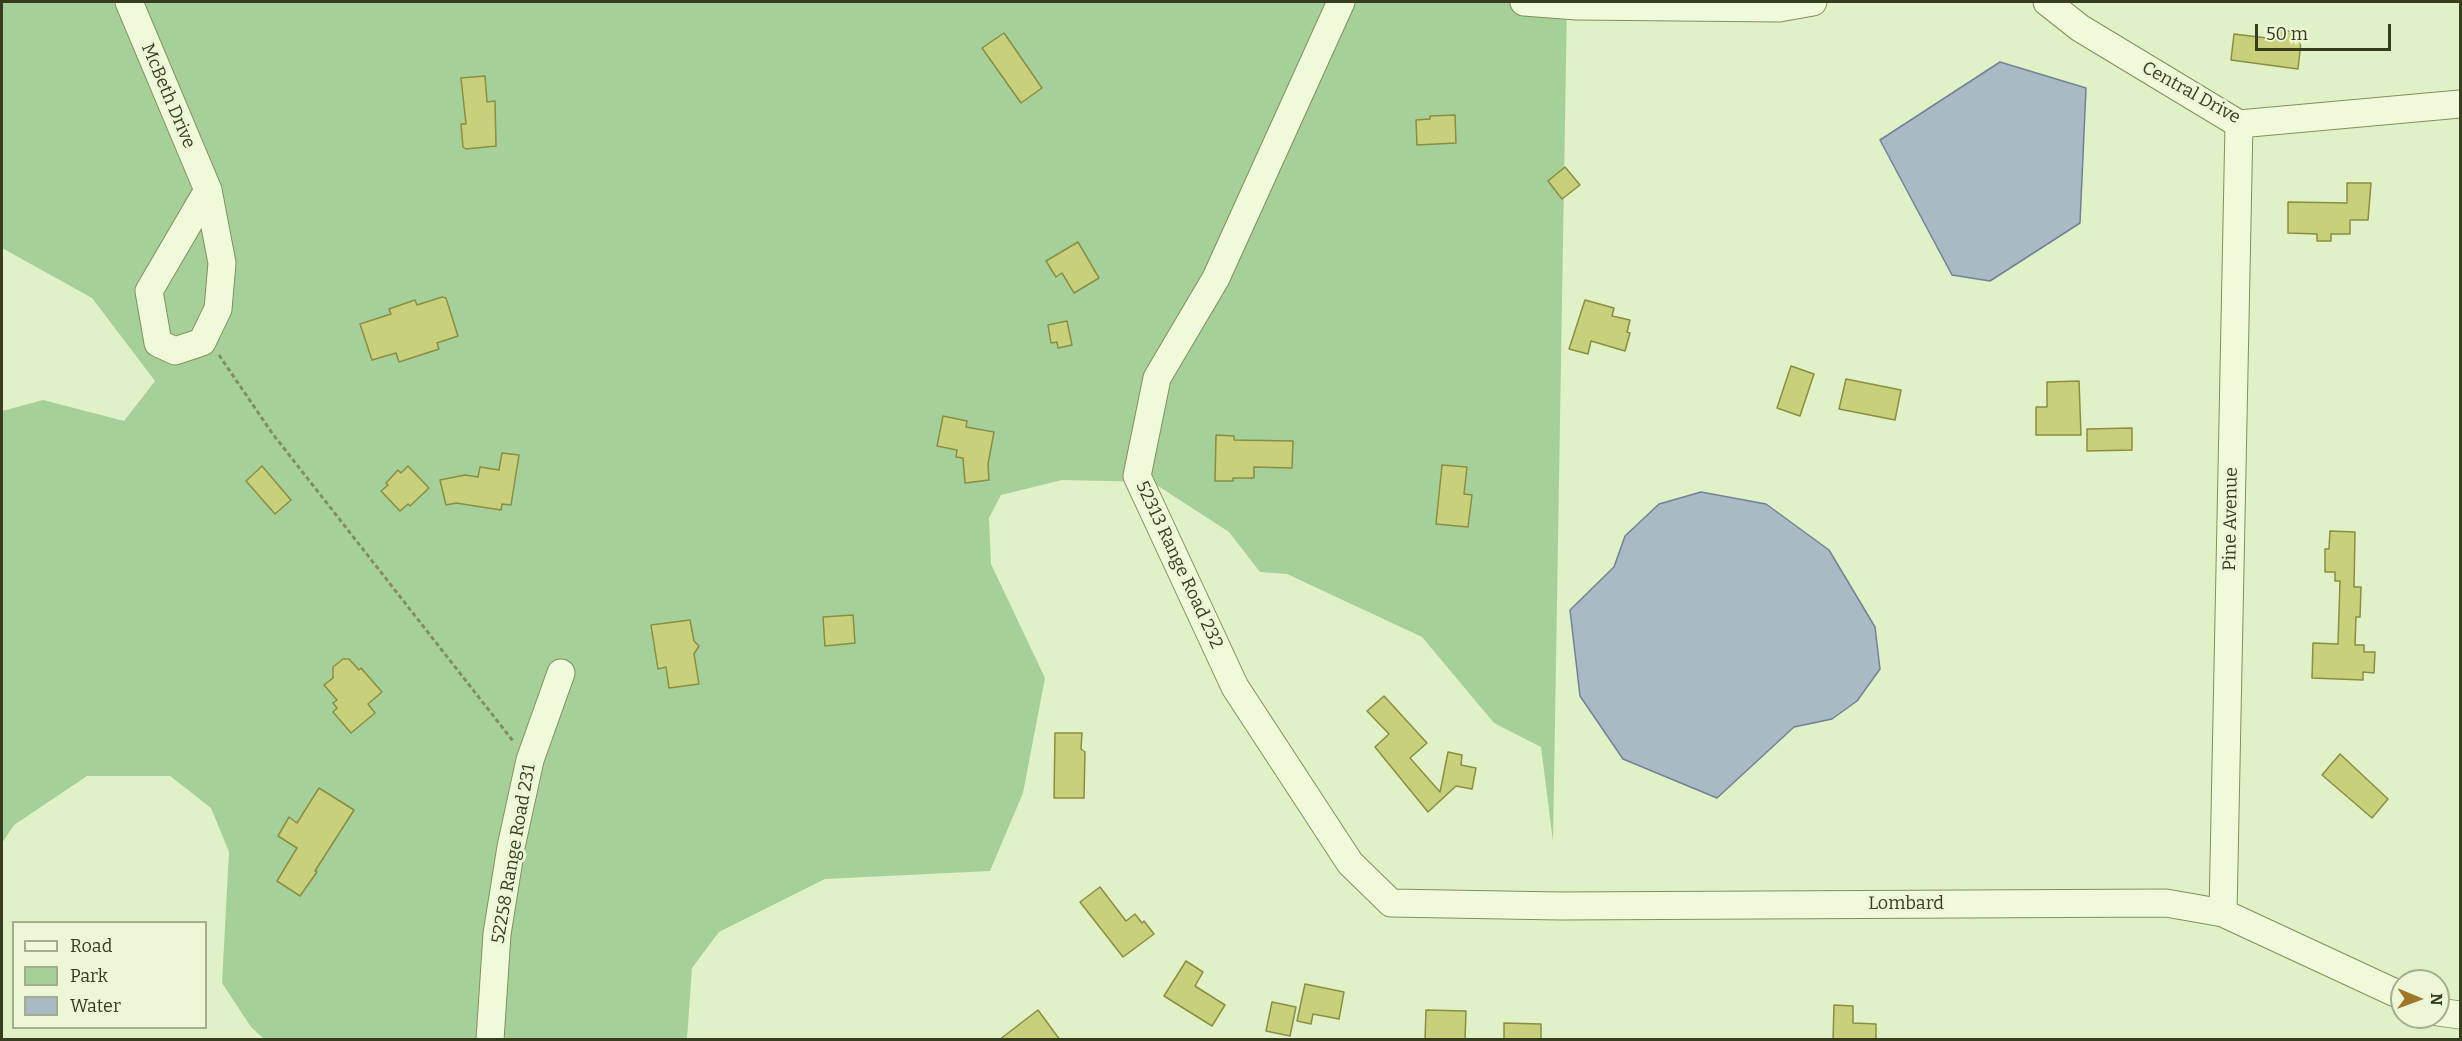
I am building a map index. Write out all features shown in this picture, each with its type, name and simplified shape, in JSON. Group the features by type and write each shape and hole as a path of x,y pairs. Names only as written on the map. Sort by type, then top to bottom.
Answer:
{"street":[{"name":"McBeth Drive","path":"129,2 208,189 222,263 218,309 203,340"},
{"name":"52313 Range Road 232","path":"1341,2 1216,278 1157,378 1137,476 1235,687 1350,863 1391,903"},
{"path":"1524,2 1577,6 1779,8 1813,2"},
{"name":"Central Drive","path":"2047,2 2080,28 2239,124 2460,104"},
{"name":"Pine Avenue","path":"2223,913 2239,124"},
{"path":"203,340 175,351 158,343 149,291 208,189"},
{"name":"52258 Range Road 231","path":"490,1040 497,934 512,847 530,760 561,673"},
{"name":"Lombard","path":"1391,903 1560,906 2166,903 2223,913 2390,990"}],"path":[{"path":"203,340 219,355 279,442 530,760"}],"green space":[{"path":"2,2 1567,2 1553,842 1541,747 1494,723 1422,637 1287,574 1260,572 1229,532 1152,482 1062,480 1001,495 989,518 991,564 1045,678 1023,793 990,871 825,879 719,932 692,968 687,1039 264,1039 251,1027 222,983 229,852 211,808 170,776 87,776 14,825 2,843 2,411 43,400 124,421 155,381 92,298 2,248"}],"water":[{"path":"2000,62 2086,88 2080,223 1990,281 1952,275 1880,140"},
{"path":"1701,492 1766,504 1829,550 1875,627 1880,669 1857,701 1832,719 1794,727 1717,798 1623,759 1580,696 1570,610 1614,567 1625,536 1659,504"}],"building":[{"path":"2276,29 2294,32 2293,41 2301,42 2298,69 2231,60 2234,34 2275,39"},
{"path":"1004,33 1042,88 1021,103 982,48"},
{"path":"485,76 487,102 495,101 496,146 466,149 463,147 461,124 466,124 461,78"},
{"path":"1455,115 1456,143 1417,145 1416,120 1430,119 1430,116"},
{"path":"1565,167 1580,185 1562,199 1548,181"},
{"path":"2347,183 2371,183 2368,220 2350,220 2350,234 2331,234 2331,241 2317,241 2317,234 2288,233 2288,202 2347,203"},
{"path":"1078,242 1099,278 1074,293 1062,273 1056,277 1046,261"},
{"path":"442,297 446,298 458,336 437,343 439,349 399,362 396,353 372,360 360,324 391,314 389,309 415,300 417,305"},
{"path":"1585,300 1614,308 1612,316 1630,320 1627,332 1630,333 1625,351 1591,341 1588,354 1569,349"},
{"path":"1067,321 1072,345 1058,348 1057,342 1051,343 1048,325"},
{"path":"1791,366 1814,374 1800,416 1777,408"},
{"path":"1846,379 1901,390 1895,420 1839,409"},
{"path":"2079,381 2081,435 2036,435 2036,407 2047,407 2047,382"},
{"path":"943,416 967,421 966,427 994,432 988,464 989,480 965,483 963,458 956,457 957,450 937,446"},
{"path":"2132,428 2132,450 2087,451 2087,429"},
{"path":"1216,435 1234,436 1234,440 1293,441 1292,468 1254,467 1254,478 1215,481"},
{"path":"502,453 519,455 511,505 502,504 501,510 456,503 446,505 440,480 465,475 478,477 480,467 499,470"},
{"path":"1442,465 1467,467 1464,494 1472,495 1468,527 1436,524"},
{"path":"262,466 291,500 275,514 246,481"},
{"path":"408,466 429,488 410,506 408,504 400,511 381,491 398,470 401,473"},
{"path":"2330,531 2355,532 2354,587 2361,587 2360,617 2356,617 2355,645 2364,645 2364,652 2375,652 2374,673 2363,672 2363,680 2312,678 2313,643 2338,644 2340,581 2335,581 2335,572 2325,572 2325,549 2329,549"},
{"path":"853,615 855,643 825,646 823,617"},
{"path":"690,620 694,641 699,646 694,654 699,684 669,688 666,667 658,669 651,625"},
{"path":"343,659 349,659 359,670 361,668 382,692 368,704 375,713 351,733 333,712 337,708 333,703 337,700 324,685 333,678 333,667"},
{"path":"1384,696 1427,743 1410,758 1440,792 1448,752 1462,755 1461,765 1476,768 1472,789 1456,786 1428,812 1375,747 1389,734 1367,711"},
{"path":"1055,733 1082,733 1081,749 1085,752 1084,798 1054,798"},
{"path":"2340,754 2388,799 2372,818 2322,775"},
{"path":"319,788 354,810 300,896 277,881 297,848 278,836 289,817 297,823"},
{"path":"1100,887 1126,921 1135,914 1154,934 1123,957 1080,902"},
{"path":"1186,961 1203,972 1195,986 1225,1005 1212,1026 1164,996"},
{"path":"1305,984 1344,992 1339,1019 1313,1014 1311,1024 1297,1021"},
{"path":"1272,1002 1296,1007 1290,1036 1266,1031"},
{"path":"1834,1005 1853,1006 1853,1023 1876,1024 1876,1040 1833,1040"},
{"path":"1038,1010 1060,1040 999,1040"},
{"path":"1426,1010 1466,1011 1465,1039 1425,1040"},
{"path":"1504,1023 1541,1024 1541,1040 1504,1040"}]}
